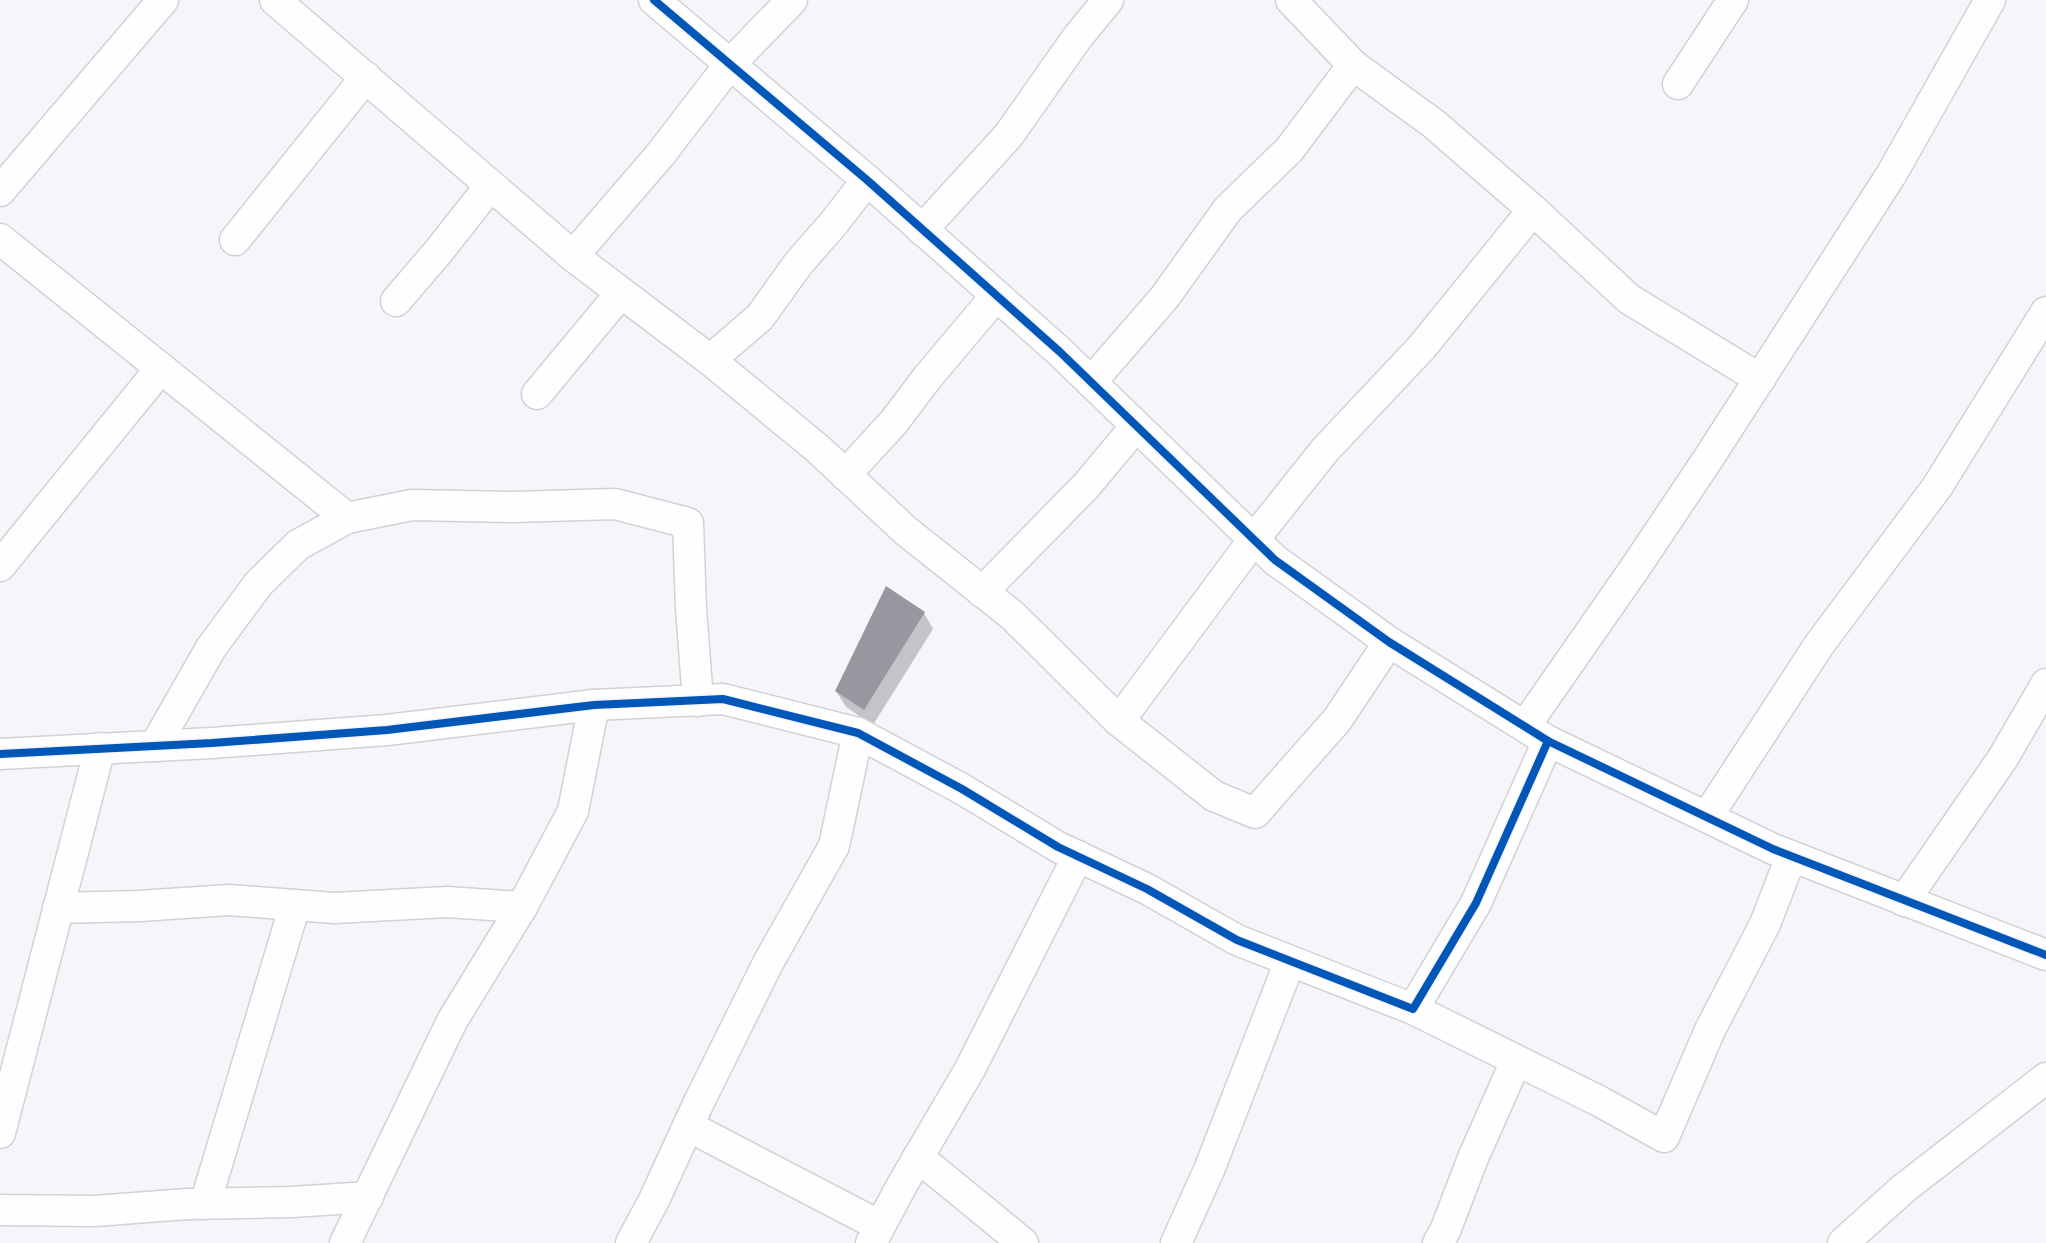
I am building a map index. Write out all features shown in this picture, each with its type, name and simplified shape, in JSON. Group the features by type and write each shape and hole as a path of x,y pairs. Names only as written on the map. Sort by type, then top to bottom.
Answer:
{"street":[{"path":"0,191 163,0"},
{"path":"275,0 573,256 710,360 817,448 906,531 1012,615 1119,721 1214,796 1255,813 1337,720 1389,642"},
{"path":"654,0 867,180 996,296 1091,382 1275,560 1389,642 1537,734 1707,817 1791,857 2046,955"},
{"path":"573,256 660,155 730,64 792,0"},
{"path":"922,230 1008,136 1077,38 1108,0"},
{"path":"1291,0 1353,65 1434,124 1533,210 1629,299 1760,379"},
{"path":"1677,84 1733,0"},
{"path":"1413,1009 1476,903 1537,734 1642,558 1891,175 1990,0"},
{"path":"1091,382 1164,298 1228,209 1289,150 1353,65"},
{"path":"235,240 366,77"},
{"path":"710,360 760,317 798,264 867,180"},
{"path":"396,301 490,186"},
{"path":"1119,721 1254,539 1325,450 1422,347 1533,210"},
{"path":"0,239 346,518"},
{"path":"537,394 621,293"},
{"path":"845,475 893,423 927,378 996,296"},
{"path":"1707,817 1819,645 1937,487 2046,312"},
{"path":"0,566 160,368"},
{"path":"982,592 1086,486 1136,426"},
{"path":"154,746 211,648 259,583 298,545 346,518 412,505 513,507 615,504 688,523 698,701"},
{"path":"1904,901 2003,758 2046,684"},
{"path":"0,754 387,730 594,705 723,699 858,733 962,789 1058,847 1147,890 1237,940 1413,1009 1599,1101 1664,1137 1710,1030 1765,924 1791,857"},
{"path":"345,1243 452,1021 522,907 573,811 594,705"},
{"path":"631,1243 768,963 834,846 858,733"},
{"path":"0,1133 100,748"},
{"path":"688,1126 875,1234 970,1069 1078,856"},
{"path":"58,908 140,906 229,900 334,908 447,902 522,907"},
{"path":"205,1204 295,905"},
{"path":"1176,1243 1232,1115 1290,961"},
{"path":"1438,1243 1516,1061"},
{"path":"1843,1243 1903,1189 2046,1078"},
{"path":"918,1157 1023,1243"},
{"path":"0,1210 94,1211 368,1197"}],"building":[{"path":"886,586 925,612 864,710 835,691"}],"cycle path":[{"path":"654,0 867,180 1060,352 1275,560 1389,642 1548,741 1773,849 2046,955"},
{"path":"0,754 212,743 387,730 594,705 723,699 858,733 962,789 1058,847 1147,889 1237,940 1413,1009 1476,903 1548,741"}]}
